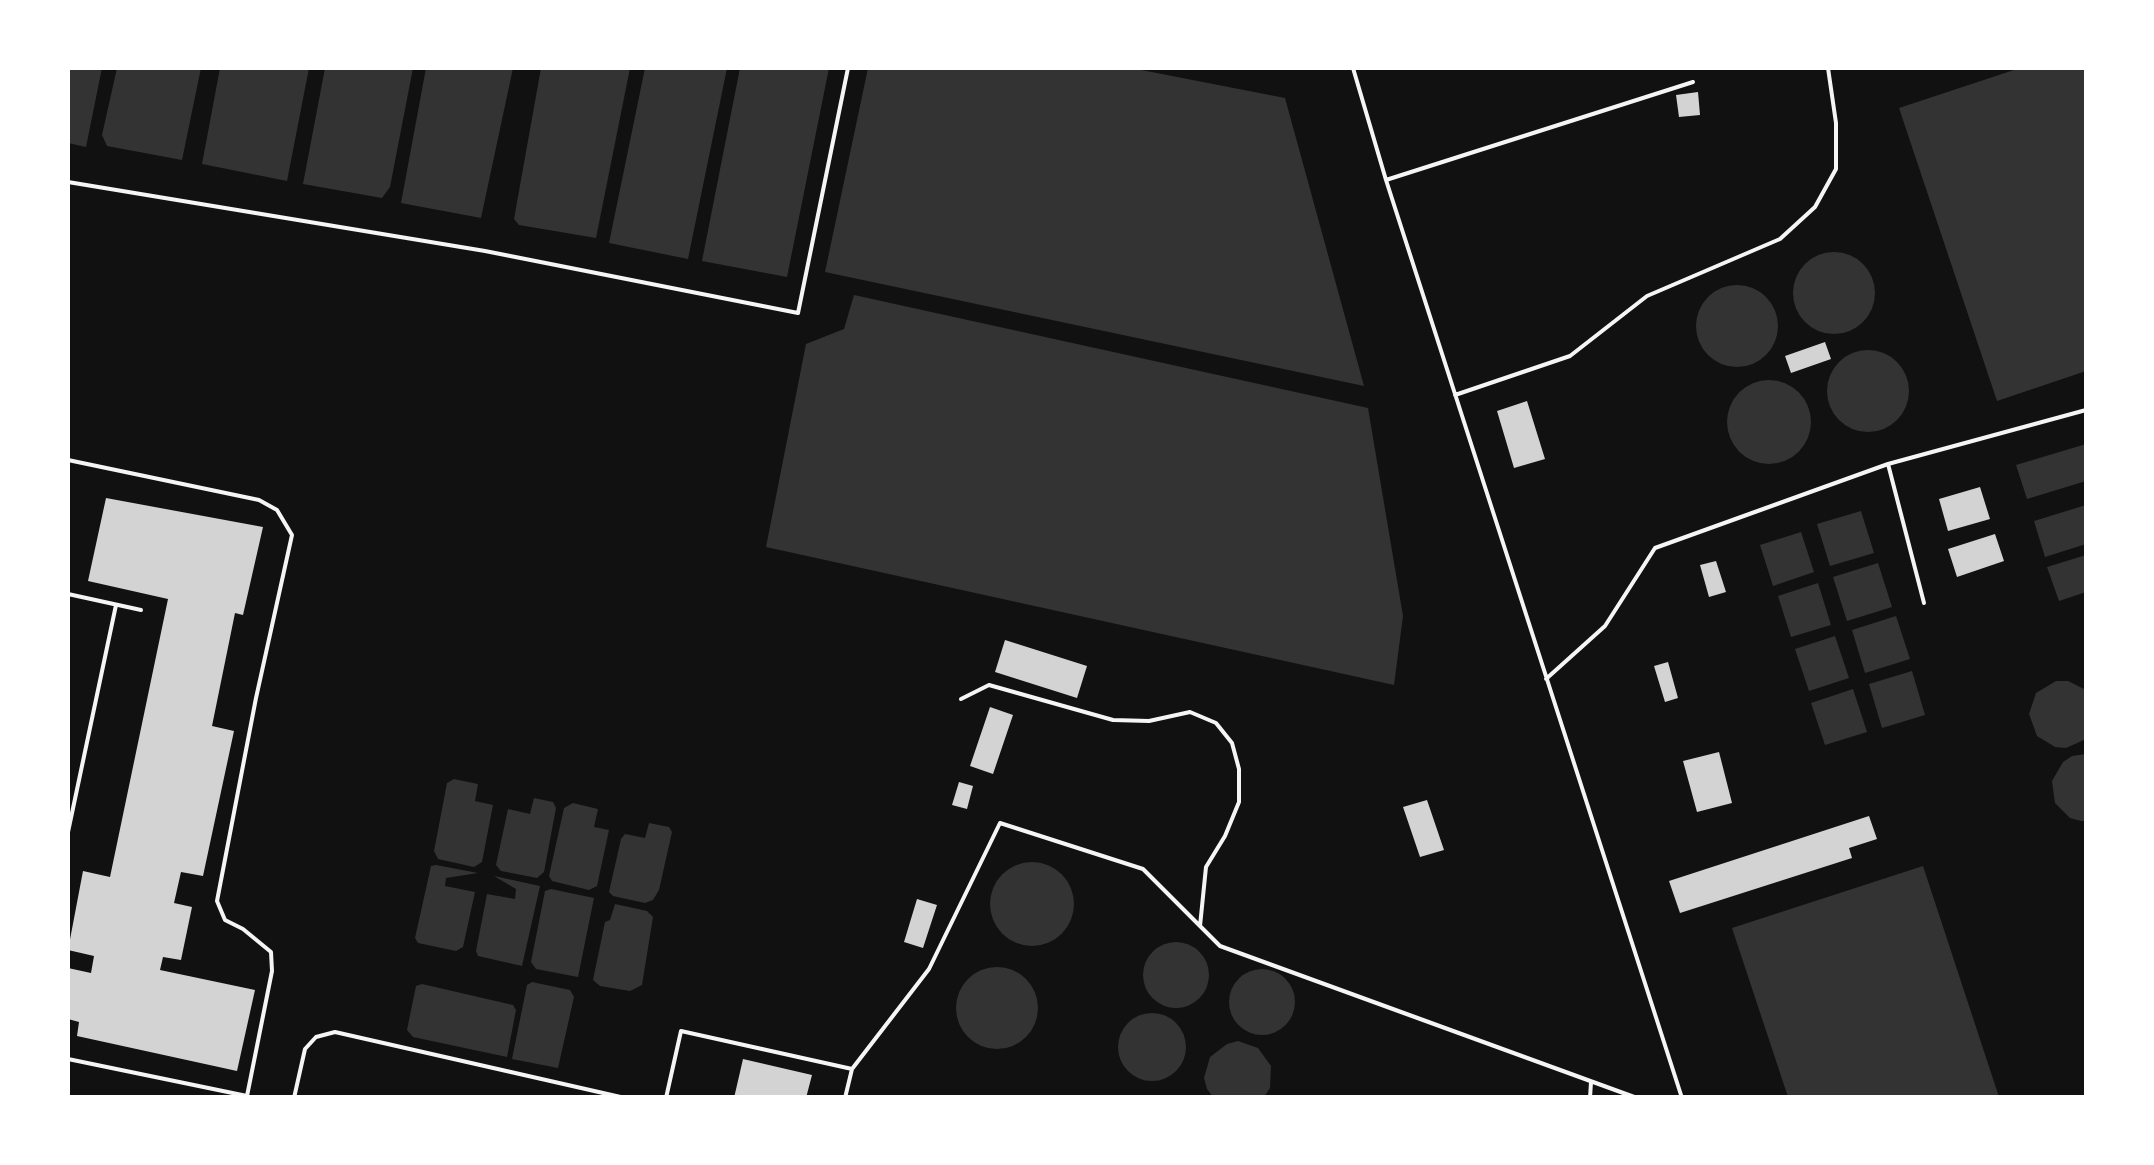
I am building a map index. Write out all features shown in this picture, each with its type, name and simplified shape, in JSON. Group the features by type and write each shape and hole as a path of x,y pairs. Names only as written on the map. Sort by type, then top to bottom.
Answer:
{"lane":[{"path":"68,182 485,251 798,313 848,68"},
{"path":"1354,68 1386,180 1682,1098"},
{"path":"1455,395 1570,356 1647,296 1780,239 1815,208 1836,169 1836,123 1828,68"},
{"path":"1386,180 1692,82"},
{"path":"1546,680 1605,626 1655,548 1888,464 2086,410"},
{"path":"68,460 259,500 276,510 292,536 217,902 225,920 244,929 271,952 272,970 246,1096 68,1059"},
{"path":"1888,464 1924,604"},
{"path":"68,594 141,610"},
{"path":"68,832 116,605"},
{"path":"961,698 989,686 1112,720 1149,721 1190,712 1216,723 1232,744 1239,769 1239,802 1206,867 1200,926"},
{"path":"845,1098 852,1068 930,969 1000,823 1144,869 1220,946 1637,1098"},
{"path":"666,1098 681,1031 852,1068"},
{"path":"294,1098 305,1049 316,1036 335,1032 626,1098"},
{"path":"1590,1098 1591,1081"}],"shaded area":[{"path":"68,68 102,68 86,147 68,143"},
{"path":"117,68 201,68 182,160 107,146 102,135"},
{"path":"220,68 309,68 287,181 202,164"},
{"path":"325,68 413,68 390,187 382,198 303,184"},
{"path":"426,68 513,68 481,218 401,203"},
{"path":"541,68 630,68 596,238 519,225 514,219"},
{"path":"645,68 727,68 688,259 609,243"},
{"path":"740,68 829,68 787,277 702,261"},
{"path":"868,68 1131,68 1285,98 1364,386 825,272"},
{"path":"2020,68 2086,68 2086,371 1997,401 1899,108"},
{"path":"1834,252 1850,255 1863,264 1872,277 1872,309 1863,322 1850,331 1834,334 1818,331 1805,322 1796,309 1793,293 1796,277 1805,264 1818,255"},
{"path":"1737,285 1753,288 1766,297 1775,310 1775,342 1766,355 1753,364 1737,367 1721,364 1708,355 1699,342 1696,326 1699,310 1708,297 1721,288"},
{"path":"854,295 1368,408 1403,616 1394,685 766,547 806,344 844,329"},
{"path":"1868,350 1884,353 1897,362 1906,375 1906,407 1897,420 1884,429 1868,432 1852,429 1839,420 1830,407 1827,391 1830,375 1839,362 1852,353"},
{"path":"1769,380 1792,387 1804,399 1811,422 1804,445 1792,457 1769,464 1746,457 1734,445 1727,422 1734,399 1746,387"},
{"path":"2086,444 2086,481 2027,499 2016,465"},
{"path":"2086,505 2086,544 2045,557 2034,521"},
{"path":"1861,511 1874,553 1830,566 1817,524"},
{"path":"1801,532 1814,572 1773,586 1760,545"},
{"path":"2086,555 2086,592 2059,601 2047,567"},
{"path":"1878,563 1892,607 1847,621 1833,577"},
{"path":"1818,583 1831,625 1791,637 1778,596"},
{"path":"1896,616 1910,659 1865,673 1852,630"},
{"path":"1835,636 1849,678 1809,691 1795,649"},
{"path":"1912,671 1925,715 1882,728 1869,684"},
{"path":"2056,681 2068,681 2086,690 2086,739 2066,748 2055,747 2037,736 2029,714 2036,693"},
{"path":"1853,689 1867,732 1825,745 1811,703"},
{"path":"2086,754 2086,821 2081,821 2070,818 2055,803 2052,781 2063,762"},
{"path":"454,779 478,784 475,801 493,805 482,862 474,867 438,859 434,851 447,783"},
{"path":"534,798 553,802 556,808 544,872 537,878 501,871 496,865 508,809 530,814"},
{"path":"573,803 598,809 594,827 609,830 597,886 589,890 552,881 549,876 564,808"},
{"path":"649,823 669,827 672,832 659,890 653,900 645,903 613,896 609,892 621,839 625,834 645,838"},
{"path":"1032,862 1055,869 1067,881 1074,904 1067,927 1055,939 1032,946 1009,939 997,927 990,904 997,881 1009,869"},
{"path":"431,866 478,873 446,878 445,886 475,892 463,947 456,951 418,943 415,938"},
{"path":"1923,866 1999,1097 1788,1097 1732,928"},
{"path":"494,876 540,886 522,966 478,956 476,951 487,894 515,899 516,889"},
{"path":"545,891 594,898 578,977 536,969 531,962"},
{"path":"615,904 647,911 653,917 642,985 630,991 600,986 593,980 605,922 610,920"},
{"path":"1176,942 1189,944 1199,952 1207,962 1207,988 1199,998 1189,1006 1176,1008 1163,1006 1153,998 1145,988 1143,975 1145,962 1153,952 1163,944"},
{"path":"989,967 1005,967 1031,985 1038,1008 1035,1024 1026,1037 1005,1049 989,1049 963,1031 956,1016 956,1000 974,974"},
{"path":"1262,969 1286,978 1295,1002 1286,1026 1262,1035 1238,1026 1229,1002 1238,978"},
{"path":"532,982 570,990 574,997 558,1068 512,1059 527,985"},
{"path":"422,984 513,1005 516,1010 507,1057 413,1037 407,1030 416,986"},
{"path":"1152,1013 1165,1015 1176,1023 1184,1034 1184,1060 1176,1071 1165,1079 1152,1081 1139,1079 1128,1071 1120,1060 1118,1047 1120,1034 1128,1023 1139,1015"},
{"path":"1238,1041 1258,1048 1271,1066 1270,1088 1264,1097 1213,1097 1207,1089 1204,1078 1210,1057"}],"building":[{"path":"1698,92 1700,115 1679,117 1676,95"},
{"path":"1825,342 1831,359 1791,373 1785,356"},
{"path":"1527,401 1545,459 1514,468 1497,411"},
{"path":"1980,487 1990,519 1948,531 1939,499"},
{"path":"106,498 263,527 243,615 235,613 212,726 234,731 203,876 181,872 174,903 192,907 181,960 163,957 160,970 255,990 237,1071 77,1036 79,1022 68,1019 68,968 91,973 94,956 68,950 83,871 110,877 168,599 88,581"},
{"path":"1995,534 2004,561 1957,577 1948,549"},
{"path":"1716,561 1726,592 1709,597 1700,565"},
{"path":"1005,640 1087,666 1077,698 995,672"},
{"path":"1668,662 1678,698 1665,702 1654,666"},
{"path":"990,707 1013,715 993,774 970,766"},
{"path":"1719,752 1732,803 1697,812 1683,761"},
{"path":"959,782 973,786 967,809 952,805"},
{"path":"1427,800 1444,850 1420,857 1403,807"},
{"path":"1869,816 1877,839 1849,848 1852,858 1680,913 1669,881"},
{"path":"917,899 937,905 923,948 904,942"},
{"path":"743,1059 812,1075 806,1098 734,1098"}]}
